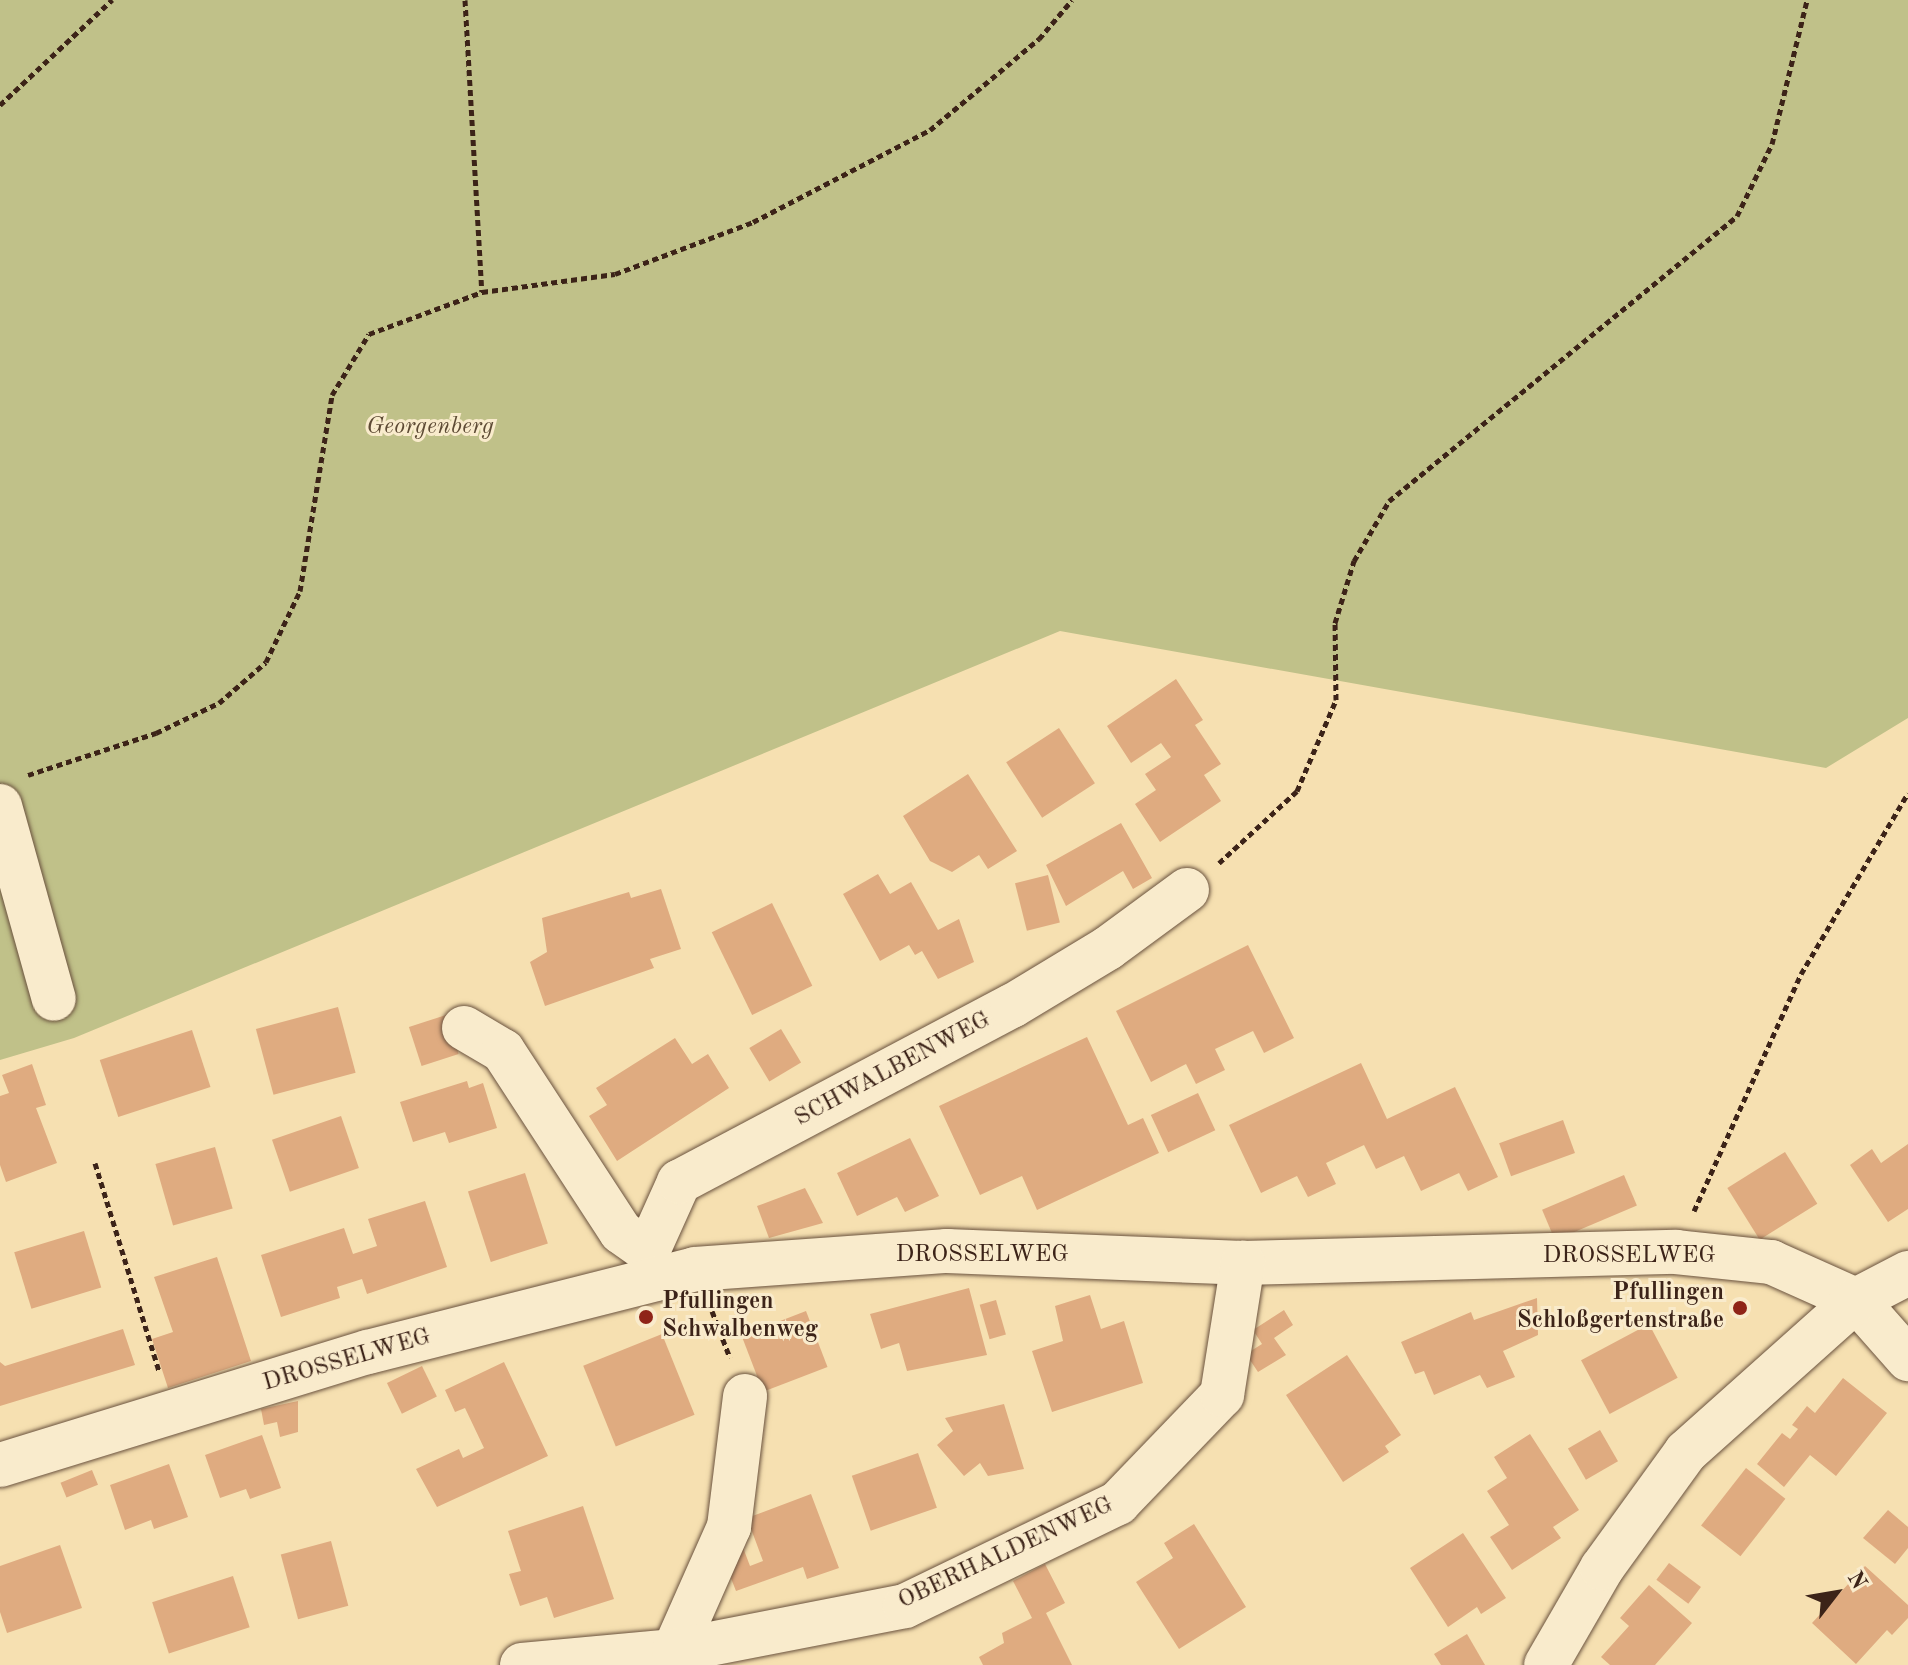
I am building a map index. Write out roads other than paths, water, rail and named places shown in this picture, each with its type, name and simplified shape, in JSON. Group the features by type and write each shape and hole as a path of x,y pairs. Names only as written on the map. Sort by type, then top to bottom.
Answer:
{"street":[{"path":"7,793 54,999"},
{"name":"SCHWALBENWEG","path":"651,1265 679,1182 1012,1006 1108,948 1187,890"},
{"path":"464,1028 503,1051 621,1232 651,1265"},
{"name":"DROSSELWEG","path":"0,1465 651,1265 695,1269 947,1251 1243,1263 1676,1252 1771,1262 1856,1300 1908,1359"},
{"name":"OBERHALDENWEG","path":"522,1665 606,1662 905,1606 1118,1503 1222,1395 1243,1263"},
{"path":"1546,1665 1602,1568 1686,1452 1856,1300 1908,1273"},
{"path":"674,1651 729,1527 745,1396"}],"place":[{"name":"Pfullingen Schloßgertenstraße","path":"1740,1308"},
{"name":"Pfullingen Schwalbenweg","path":"646,1317"}],"park label":[{"name":"Georgenberg","path":"430,428"}]}
